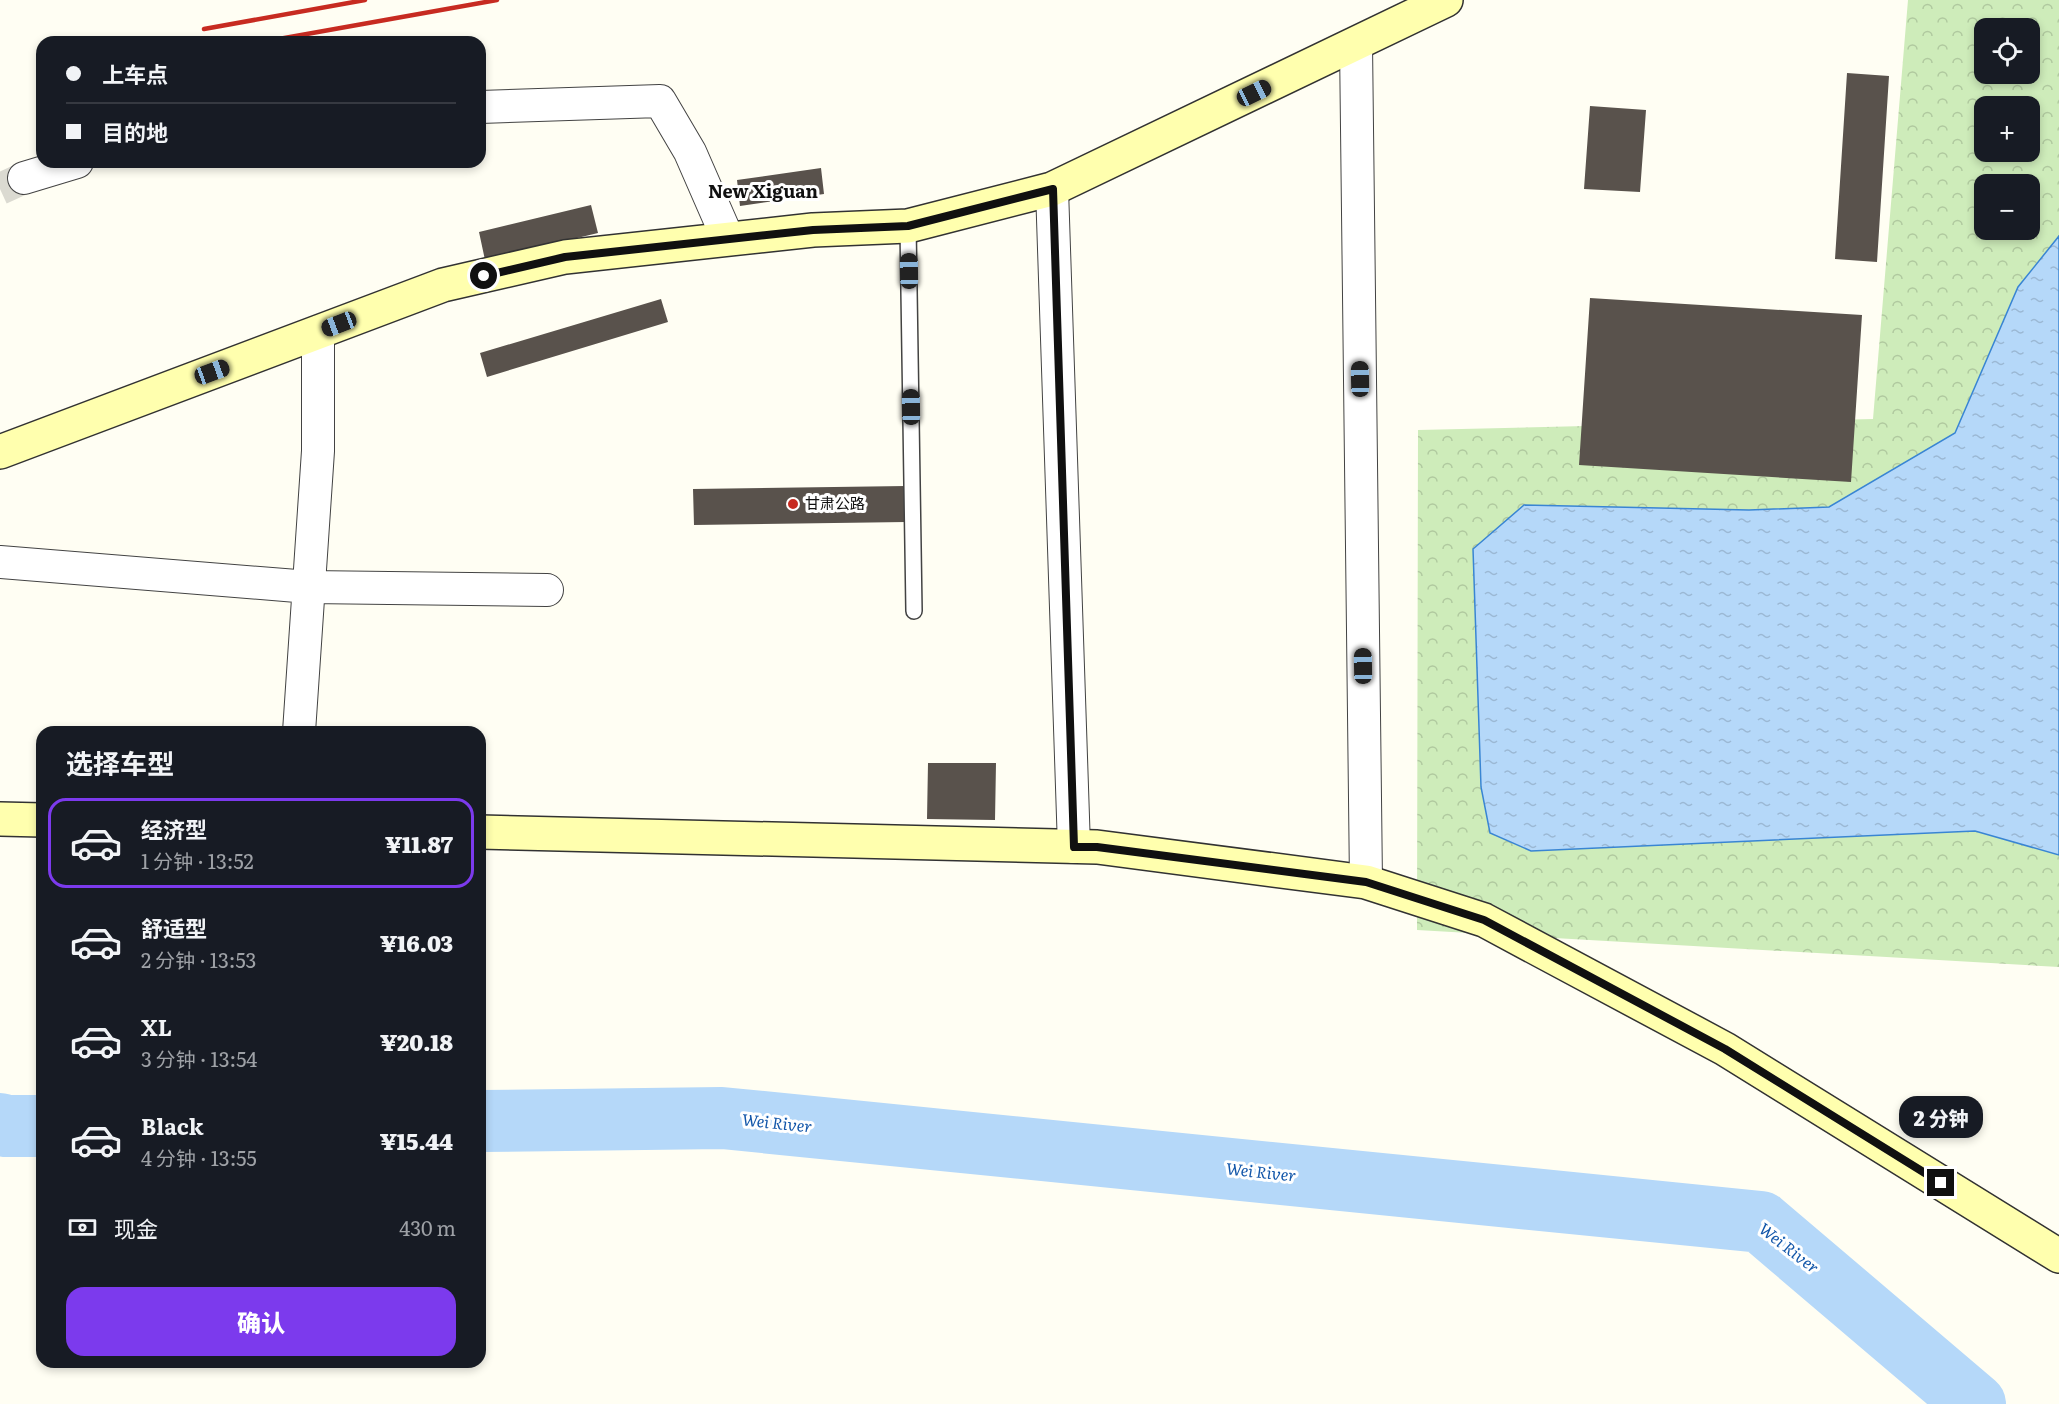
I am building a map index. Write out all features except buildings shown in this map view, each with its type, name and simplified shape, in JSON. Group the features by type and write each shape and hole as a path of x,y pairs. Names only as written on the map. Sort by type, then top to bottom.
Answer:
{"street":[{"path":"0,452 443,285 554,260 728,238 813,230 908,226 1053,189 1446,0"},
{"path":"1356,44 1366,882"},
{"path":"486,107 660,101 690,152 728,238"},
{"path":"24,178 57,168"},
{"path":"1053,189 1074,847"},
{"path":"299,726 318,451 318,332"},
{"path":"0,561 309,587 547,590"},
{"path":"0,819 36,820"},
{"path":"486,832 1097,847 1366,882 1484,920 1725,1049 2059,1256"}],"lane":[{"path":"908,226 914,611"}],"green space":[{"path":"1908,0 2059,0 2059,967 1417,930 1418,430 1873,419"}],"water":[{"path":"2059,236 2059,855 1975,831 1531,851 1490,833 1481,787 1473,549 1524,505 1749,510 1829,507 1955,433 2018,287"}],"waterway":[{"name":"Wei River","path":"486,1121 722,1118 1761,1222 1975,1404"},
{"name":"Wei River","path":"0,1124 36,1126"}],"tunnel":[{"path":"0,189 24,178"}],"railway":[{"path":"204,29 365,0"},
{"path":"296,36 497,0"}],"place":[{"name":"甘肃公路","path":"793,504"}],"district":[{"name":"New Xiguan","path":"763,192"}],"route":[{"path":"484,276 565,257 813,230 908,226 1053,189 1074,847 1097,847 1366,882 1484,920 1725,1049 1941,1183"}]}
